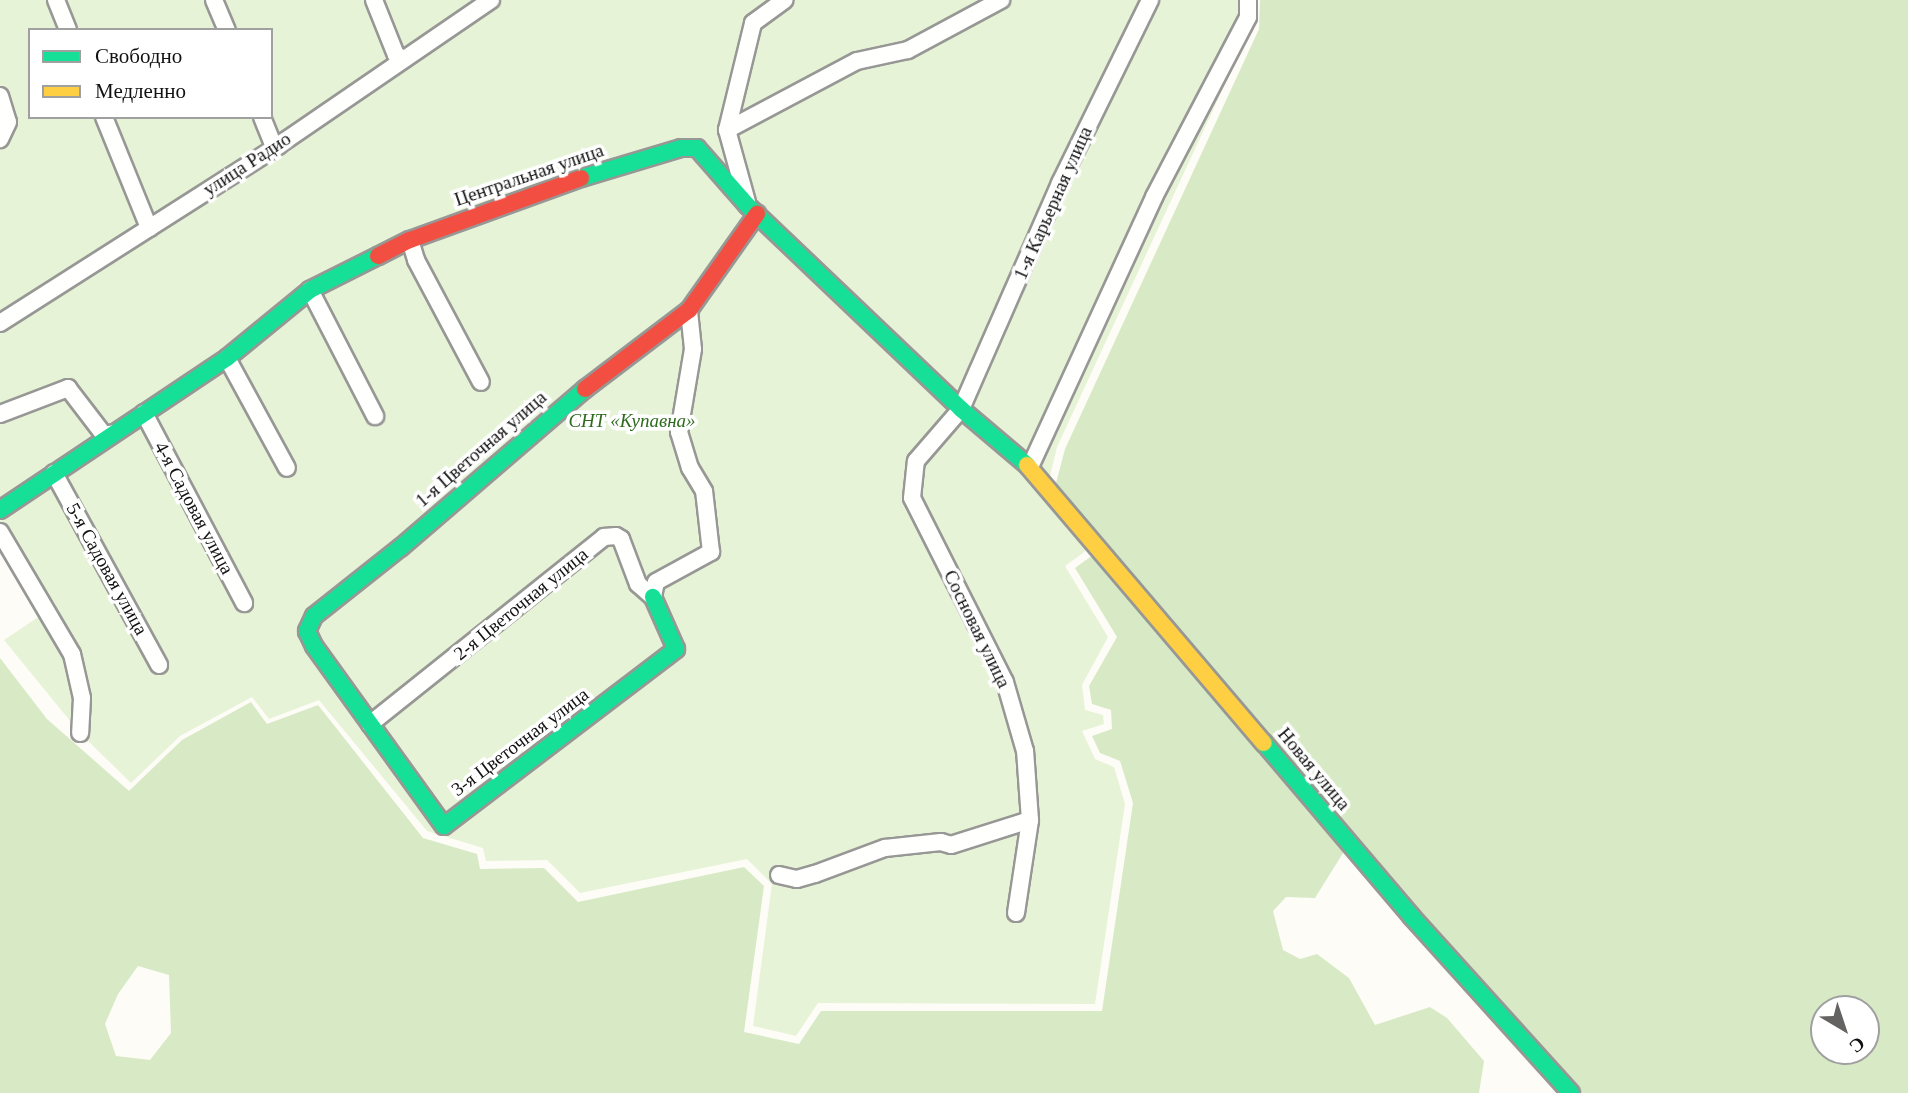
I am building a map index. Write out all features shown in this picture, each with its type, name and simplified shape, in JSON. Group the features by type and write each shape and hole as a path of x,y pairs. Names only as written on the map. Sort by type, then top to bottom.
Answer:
{"street":[{"path":"56,0 67,28"},
{"path":"214,0 225,28"},
{"path":"374,0 396,55 404,59"},
{"path":"752,210 727,130 753,23 785,0"},
{"path":"727,130 857,61 908,50 1001,0"},
{"name":"1-я Карьерная улица","path":"961,409 1059,183 1150,0"},
{"path":"1030,467 1154,197 1248,17 1248,0"},
{"name":"улица Радио","path":"0,323 274,147 487,1"},
{"path":"0,96 8,122 0,139"},
{"path":"105,119 149,228"},
{"path":"263,119 274,147"},
{"name":"Центральная улица","path":"0,510 227,358 310,290 410,240 545,189 681,148 697,148 752,210 961,409 1030,467"},
{"name":"1-я Цветочная улица","path":"370,724 309,638 307,631 314,617 401,547 561,408 689,310 752,210"},
{"path":"410,240 415,260 481,382"},
{"path":"310,290 375,416"},
{"path":"653,597 656,582 711,552 705,491 690,468 679,432 693,349 689,310"},
{"path":"227,358 287,468"},
{"path":"0,414 68,388 104,435 114,433"},
{"name":"Сосновая улица","path":"961,409 916,461 912,498 1005,682 1025,751 1030,820 1016,913"},
{"name":"4-я Садовая улица","path":"144,414 244,603"},
{"name":"Новая улица","path":"1030,467 1412,917 1572,1093"},
{"name":"5-я Садовая улица","path":"54,473 159,665"},
{"path":"0,532 72,654 82,698 80,733"},
{"name":"2-я Цветочная улица","path":"370,724 604,537 616,536 621,539 638,584 653,597"},
{"name":"3-я Цветочная улица","path":"370,724 444,826 676,649 653,597"},
{"path":"779,875 797,879 885,848 941,842 951,845 1030,820"}],"green space":[{"name":"СНТ «Купавна»","path":"0,0 1252,0 1251,28 1057,447 1048,484 1087,550 1065,566 1108,637 1082,685 1085,710 1103,715 1104,724 1082,731 1095,759 1114,767 1125,804 1095,1004 818,1003 796,1036 753,1026 772,884 747,859 580,893 547,860 486,861 483,848 427,831 319,700 269,719 252,697 180,736 131,783 80,733 4,640 56,605 0,529"},
{"path":"1260,0 1908,0 1908,1093 1579,1093 1499,1010 1056,483 1065,449 1259,29"},
{"path":"1097,552 1348,845 1315,898 1286,897 1273,911 1283,950 1300,959 1317,954 1349,978 1375,1025 1430,1007 1447,1018 1484,1061 1479,1093 0,1093 0,658 47,719 129,791 182,740 251,702 267,724 318,705 423,838 477,854 480,869 544,868 578,902 744,867 764,886 744,1032 799,1044 821,1011 1102,1011 1133,803 1120,761 1100,753 1092,736 1112,729 1111,710 1092,704 1089,686 1117,637 1075,568","holes":["138,966 169,975 171,1033 150,1060 116,1056 105,1024 118,994"]}],"traffic: fast":[{"path":"581,178 681,148 697,148 748,206 961,409 1027,465"},
{"path":"0,510 227,358 310,290 378,256"},
{"path":"585,389 401,547 314,616 307,631 314,646 444,826 676,649 653,597"},
{"path":"1264,743 1412,917 1571,1093"}],"traffic: slow":[{"path":"1027,465 1264,743"}],"traffic: jam":[{"path":"378,256 410,240 581,178"},
{"path":"585,389 689,310 757,214"}]}
